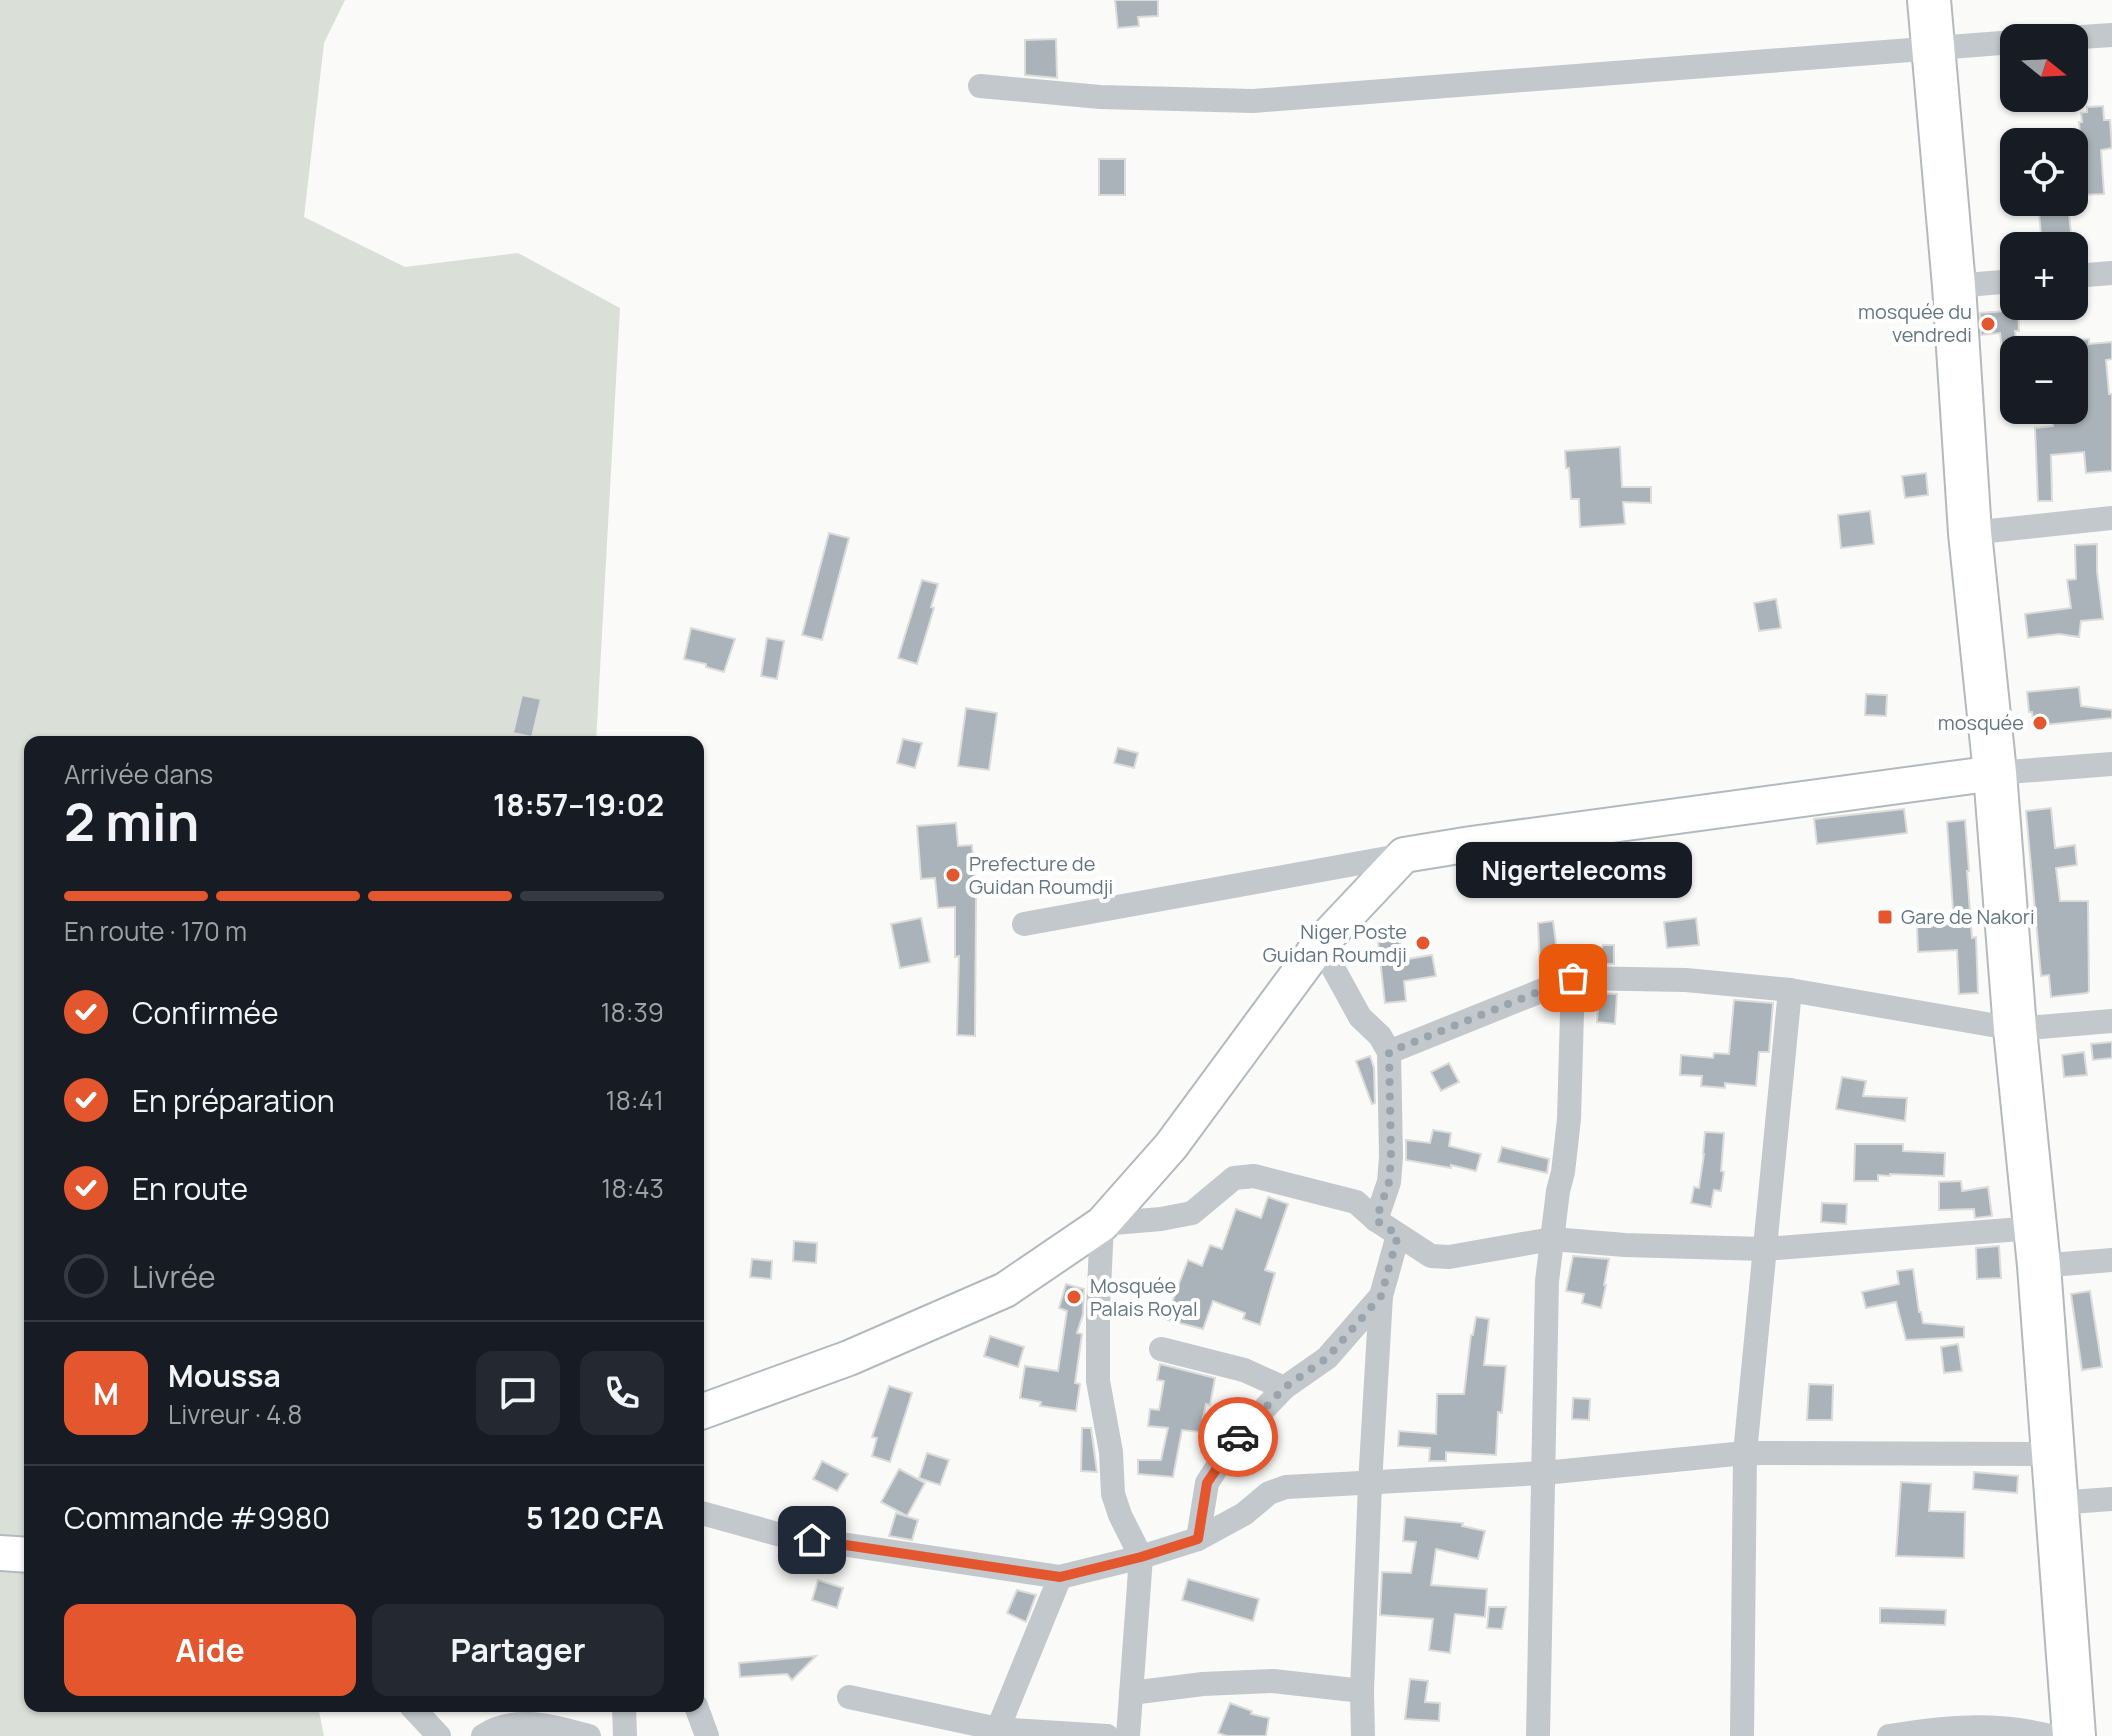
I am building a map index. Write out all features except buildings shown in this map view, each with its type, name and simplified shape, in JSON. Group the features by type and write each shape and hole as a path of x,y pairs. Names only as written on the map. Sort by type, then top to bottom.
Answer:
{"highway":[{"path":"1929,0 1954,286 1970,533 1995,773 2015,1029 2037,1247 2074,1736"}],"street":[{"path":"2088,37 2112,35"},
{"path":"980,86 1100,97 1253,101 2000,43"},
{"path":"2088,275 2112,273"},
{"path":"1954,286 2000,282"},
{"path":"1970,533 2112,518"},
{"path":"1024,924 1471,844 1995,773 2112,764"},
{"path":"704,1411 849,1358 1005,1290 1102,1224 1171,1146 1320,944 1404,855"},
{"path":"1320,944 1360,1017 1380,1036 1389,1052 1391,1157 1389,1182 1376,1220"},
{"path":"1389,1052 1573,978 1686,980 1790,990 2015,1029 2112,1021"},
{"path":"1538,1736 1547,1292 1569,1119 1573,978"},
{"path":"1742,1736 1745,1453 1790,990"},
{"path":"1102,1224 1192,1213 1234,1178 1254,1176 1356,1202 1376,1220 1431,1256 1449,1257 1552,1239 1625,1245 1764,1249 2037,1247 2112,1260"},
{"path":"1102,1224 1098,1381 1111,1452 1113,1494 1141,1557 1128,1736"},
{"path":"1363,1736 1370,1484 1381,1296 1398,1235"},
{"path":"1198,1539 1207,1483 1233,1442 1284,1388 1327,1358 1381,1296"},
{"path":"1161,1349 1244,1370 1284,1388"},
{"path":"704,1514 781,1535 1060,1577 1198,1539 1244,1514 1269,1493 1286,1487 1544,1473 1745,1453 2053,1454"},
{"path":"2056,1503 2112,1499"},
{"path":"0,1553 24,1555"},
{"path":"997,1732 1060,1577"},
{"path":"1131,1693 1203,1684 1273,1681 1362,1691"},
{"path":"849,1697 997,1732 1107,1736"},
{"path":"417,1712 439,1736"},
{"path":"624,1712 625,1736"},
{"path":"698,1712 707,1736"},
{"path":"483,1736 490,1731 522,1723 551,1726 589,1736"},
{"path":"1889,1736 1979,1726 2023,1729 2050,1736"}],"shaded area":[{"path":"0,0 345,0 324,43 304,217 405,267 518,253 620,308 596,736 24,736 24,1712 319,1712 324,1736 0,1736"}],"way so far":[{"path":"1238,1437 1284,1388 1327,1358 1381,1296 1398,1235 1376,1220 1389,1182 1391,1157 1389,1052 1573,978"}],"place":[{"name":"mosquée du vendredi","path":"1988,324"},
{"name":"mosquée","path":"2040,723"},
{"name":"Prefecture de Guidan Roumdji","path":"953,875"},
{"name":"Gare de Nakori","path":"1885,917"},
{"name":"Niger Poste Guidan Roumdji","path":"1423,943"},
{"name":"Nigertelecoms","path":"1573,978"},
{"name":"Mosquée Palais Royal","path":"1074,1297"}],"route":[{"path":"812,1540 1060,1577 1114,1564 1198,1539 1207,1483 1238,1437"}]}
